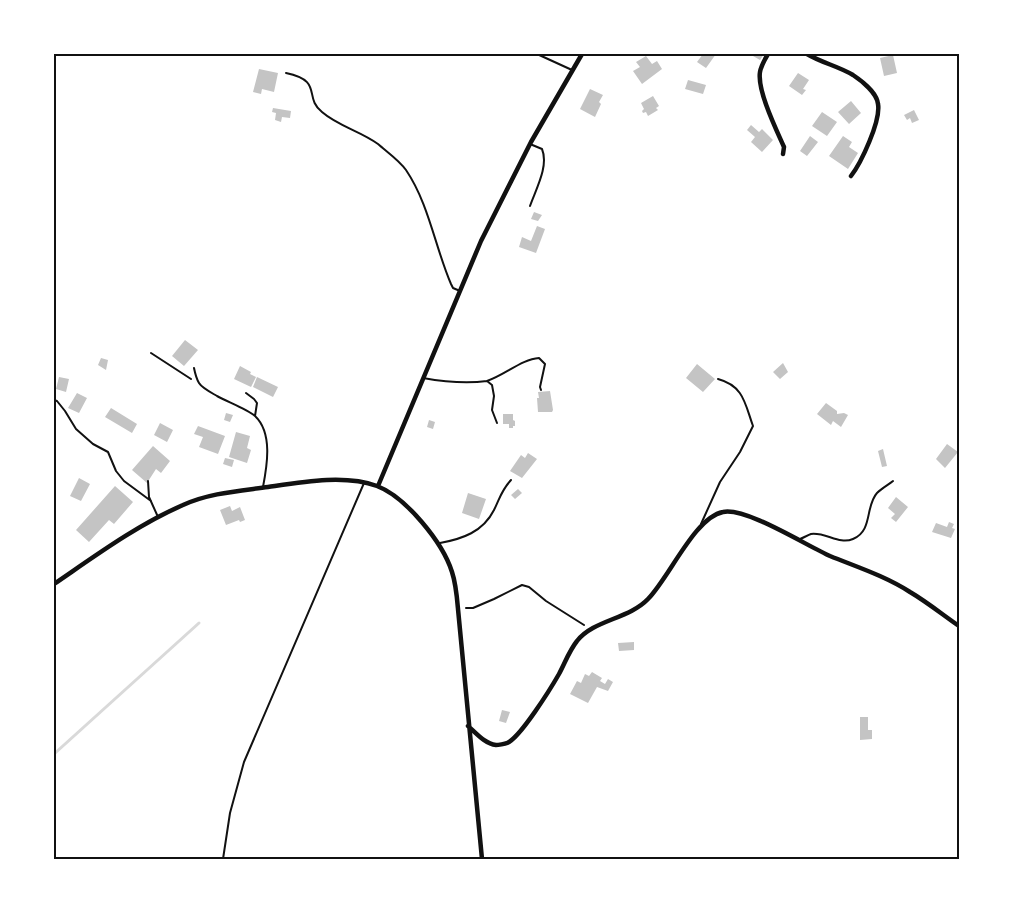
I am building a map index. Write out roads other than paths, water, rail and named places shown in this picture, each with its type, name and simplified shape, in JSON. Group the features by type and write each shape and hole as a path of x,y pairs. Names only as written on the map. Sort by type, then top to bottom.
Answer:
{"street":[{"path":"378,486 481,241 530,144 582,54"},
{"path":"768,54 760,72 760,83 762,93 784,147 782,154"},
{"path":"807,54 822,63 844,70 854,76 875,96 878,104 877,117 865,151 859,165 851,176"},
{"path":"54,584 130,533 184,504 211,496 318,480 364,483 378,486 406,505 419,517 437,543 452,571 458,609 482,859"},
{"path":"468,726 486,742 496,745 507,743 518,734 559,675 577,641 594,628 636,609 647,601 700,527 714,515 724,511 734,512 759,521 908,591 959,626"}],"lane":[{"path":"537,54 572,70"},
{"path":"286,73 299,76 310,84 318,109 331,120 376,142 406,169 423,203 450,284 453,288 460,291"},
{"path":"530,144 542,149 545,156 542,172 530,206"},
{"path":"423,378 471,383 487,381 500,377 526,360 539,358 545,364 541,390"},
{"path":"194,368 200,384 214,395 255,416 266,436 263,487"},
{"path":"700,527 720,482 740,452 753,426 742,393 726,381 718,379"},
{"path":"487,381 492,385 494,396 492,410 497,423"},
{"path":"246,393 257,403 255,416"},
{"path":"54,400 58,401 76,429 93,444 108,452 116,471 124,481 151,501"},
{"path":"437,543 452,541 480,529 494,511 502,491 511,480"},
{"path":"798,540 811,534 849,541 856,538 862,533 868,522 869,512 877,493 893,481"},
{"path":"148,482 151,501 158,517"},
{"path":"223,859 230,813 244,762 364,483"}],"waterway":[{"path":"54,754 199,623"}]}
